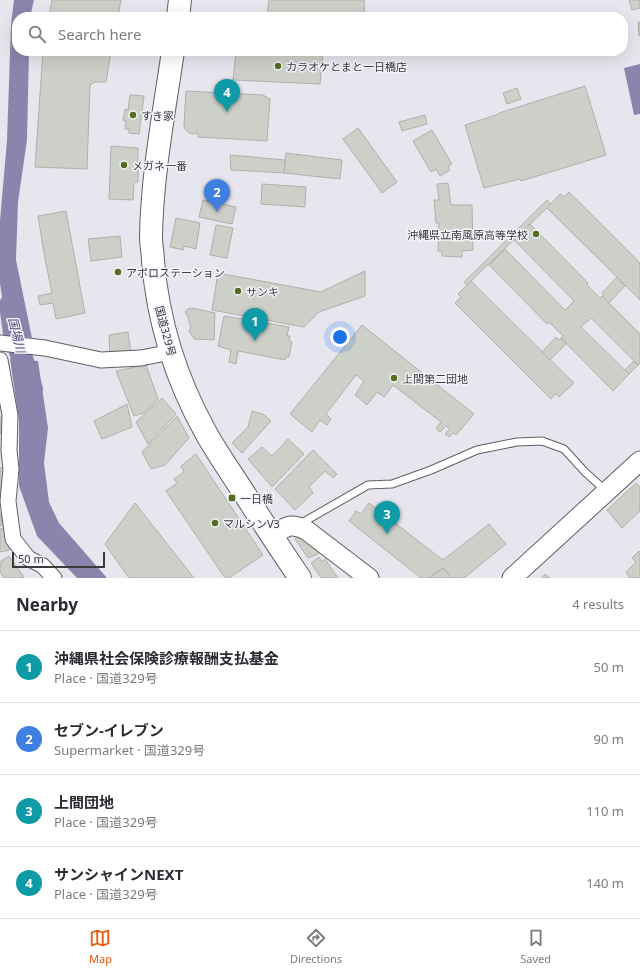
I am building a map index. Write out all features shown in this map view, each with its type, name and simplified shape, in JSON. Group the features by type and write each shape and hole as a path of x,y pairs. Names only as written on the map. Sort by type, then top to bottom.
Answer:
{"highway":[{"path":"179,12 180,0"},
{"name":"国道329号","path":"172,56 155,176 151,238 156,290 160,311 171,352 190,402 207,435 300,578"}],"street":[{"path":"0,343 45,348 101,360 141,358 171,352"},
{"path":"0,360 10,415 9,450 11,469 8,501 13,539 28,558 43,566 54,578"},
{"path":"512,578 640,461"},
{"path":"272,536 288,525 297,526 306,530 369,578"}],"lane":[{"path":"297,526 368,485 392,484 431,470 477,450 517,442 542,441 564,449 606,492"}],"shaded area":[{"path":"14,0 34,0 31,12 12,12"},
{"path":"12,16 12,56 29,56 27,140 18,202 16,260 32,338 8,333 0,284 0,221 7,140"},
{"path":"640,64 640,114 634,115 624,68"},
{"path":"10,359 38,361 48,428 44,463 49,502 59,523 107,578 77,578 37,536 19,486 19,421"}],"building":[{"path":"52,0 121,0 119,12 50,12"},
{"path":"269,0 364,0 365,12 268,12"},
{"path":"629,0 640,0 640,8 632,10"},
{"path":"638,22 640,22 640,36 639,36"},
{"path":"43,56 110,56 106,82 95,82 90,85 87,169 35,167"},
{"name":"カラオケとまと一日橋店","path":"235,56 323,56 320,84 233,80"},
{"path":"585,86 606,155 521,181 520,179 484,188 465,125"},
{"path":"517,88 521,99 507,104 503,93"},
{"path":"186,91 263,95 270,99 267,141 198,137 198,133 192,134 188,132 184,125"},
{"name":"すき家","path":"130,95 144,96 139,134 129,133 129,129 125,129 126,121 123,120 125,109 128,110"},
{"path":"425,115 427,124 402,131 399,122"},
{"path":"358,128 397,182 382,193 343,139"},
{"path":"432,130 452,164 448,166 450,170 440,176 436,169 431,172 413,141"},
{"name":"メガネ一番","path":"111,146 138,148 138,182 134,182 133,200 109,199"},
{"path":"286,153 342,160 340,179 284,173"},
{"path":"230,155 285,160 284,173 231,170"},
{"path":"448,183 451,205 472,205 473,250 462,251 462,257 442,256 442,251 438,251 439,223 436,223 434,200 439,200 437,184"},
{"path":"262,184 306,187 305,207 261,204"},
{"path":"569,192 640,263 640,300 547,208 560,194 564,197"},
{"path":"203,200 236,207 232,224 199,217"},
{"path":"547,200 551,204 467,285 464,282"},
{"path":"66,211 85,313 56,319 53,303 40,305 38,296 52,293 38,216"},
{"path":"176,218 200,223 196,249 184,246 183,250 170,247"},
{"path":"530,224 588,283 587,285 600,298 602,296 640,334 640,363 638,365 591,318 581,327 629,374 613,391 561,338 563,336 549,322 547,324 489,265 505,249 565,310 574,301 514,240"},
{"path":"216,225 233,228 227,258 210,255"},
{"path":"120,236 122,257 91,261 88,239"},
{"path":"365,271 365,296 319,312 304,327 212,310 218,273 321,292"},
{"path":"617,277 625,286 609,303 602,296 604,295 602,293"},
{"path":"471,281 574,383 559,397 556,394 551,399 455,303 461,297 458,294"},
{"path":"192,308 215,313 214,340 194,339 191,335 189,330 191,328 185,312"},
{"path":"224,316 289,327 287,336 290,336 289,340 292,342 289,357 286,357 285,360 238,351 236,364 229,362 231,350 218,346"},
{"name":"上間第二団地","path":"362,325 474,414 456,435 453,433 449,437 445,434 450,429 446,426 440,432 436,428 441,422 393,385 384,397 377,392 367,405 355,395 364,381 356,375 326,414 331,419 327,425 320,420 312,432 290,414"},
{"path":"128,332 131,355 110,356 109,335"},
{"path":"556,337 558,340 561,338 566,344 550,360 542,352"},
{"path":"634,361 638,365 629,374 625,370"},
{"path":"146,365 158,399 144,413 134,416 116,371"},
{"path":"162,398 176,414 148,444 136,422"},
{"path":"127,404 132,427 102,439 94,421"},
{"path":"252,411 263,414 271,421 242,453 232,443 248,427"},
{"path":"177,416 189,438 165,465 151,469 142,452"},
{"path":"0,417 4,419 1,434 0,433"},
{"path":"288,439 304,454 272,487 248,459 262,447 272,456"},
{"path":"313,450 337,474 333,478 325,471 309,487 313,493 295,510 275,489"},
{"name":"マルシンV3","path":"196,454 263,555 229,578 225,578 166,491 177,483 174,479 184,472 181,466"},
{"path":"7,466 5,498 0,498 0,468"},
{"path":"636,483 640,487 640,511 622,528 607,510"},
{"path":"135,503 194,578 129,578 105,544"},
{"path":"369,503 443,560 489,524 506,544 464,578 452,578 443,568 429,578 421,578 349,521 356,511 361,514"},
{"path":"0,513 3,525 0,526"},
{"path":"3,528 10,550 0,552 0,529"},
{"path":"298,535 311,546 313,543 321,551 318,554 308,558 295,539"},
{"path":"639,551 640,578 630,578 626,572 636,562 632,558"},
{"path":"9,556 24,577 4,578 0,572 0,562"},
{"path":"319,557 322,562 325,559 338,578 321,578 311,563"},
{"path":"443,568 452,578 429,578"},
{"path":"545,574 550,578 542,578"}],"waterway":[{"name":"国場川","path":"10,305 14,333 32,389"}],"place":[{"name":"カラオケとまと一日橋店","path":"278,66"},
{"name":"サンシャインNEXT","path":"227,112"},
{"name":"すき家","path":"133,115"},
{"name":"メガネ一番","path":"124,165"},
{"name":"セブン-イレブン","path":"217,212"},
{"name":"沖縄県立南風原高等学校","path":"536,234"},
{"name":"アポロステーション","path":"118,272"},
{"name":"サンキ","path":"238,291"},
{"name":"沖縄県社会保険診療報酬支払基金","path":"255,341"},
{"name":"上間第二団地","path":"394,378"},
{"name":"一日橋","path":"232,498"},
{"name":"マルシンV3","path":"215,523"},
{"name":"上間団地","path":"387,534"}]}
